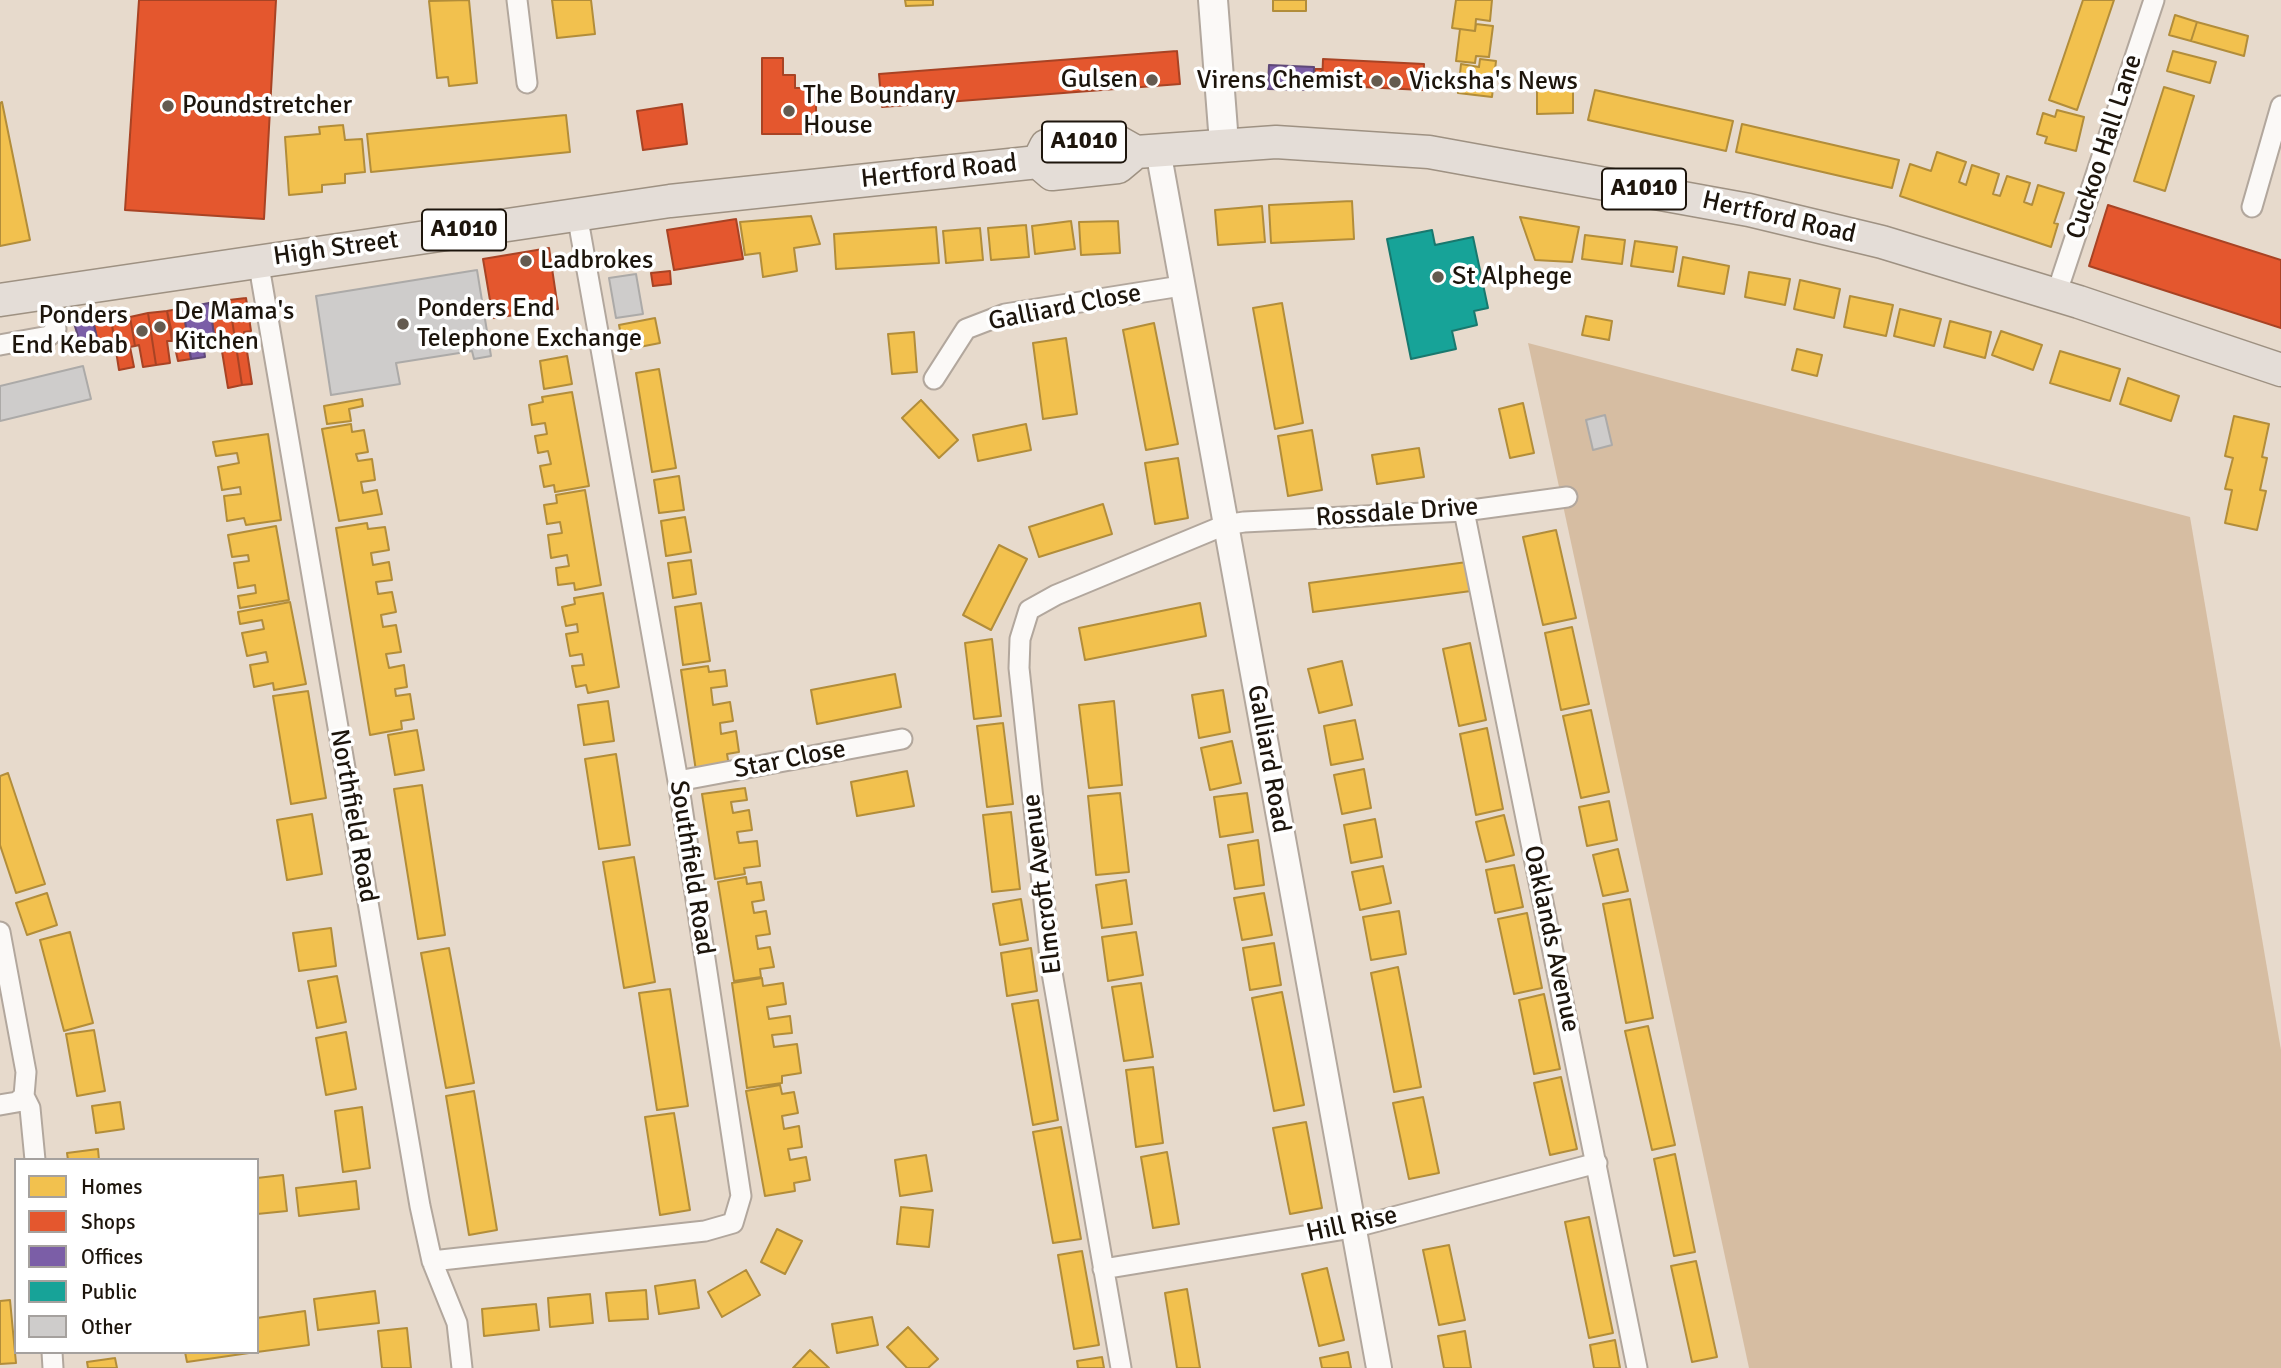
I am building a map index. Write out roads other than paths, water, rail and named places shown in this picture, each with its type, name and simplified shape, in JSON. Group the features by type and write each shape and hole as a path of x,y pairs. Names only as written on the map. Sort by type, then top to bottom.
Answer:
{"main road":[{"path":"1213,0 1224,144"},
{"name":"Hertford Road","path":"839,181 1038,162 1046,146 1113,139 1147,151 1224,144 1355,145 1429,152 1539,169 1749,209 1868,238 2056,295 2281,370"},
{"name":"High Street","path":"0,300 577,214 839,181"}],"street":[{"path":"517,0 527,83"},
{"name":"Cuckoo Hall Lane","path":"2056,295 2154,0"},
{"path":"2252,207 2281,106"},
{"name":"Galliard Road","path":"1147,151 1181,286 1379,1368"},
{"name":"Southfield Road","path":"432,1261 705,1231 733,1223 741,1196 678,781 577,214"},
{"name":"Northfield Road","path":"258,260 420,1206 432,1261 457,1323 462,1368"},
{"name":"Galliard Close","path":"934,379 966,329 1005,314 1181,286"},
{"path":"0,345 49,336 57,329 50,291"},
{"name":"Rossdale Drive","path":"1226,525 1464,511 1567,497"},
{"name":"Oaklands Avenue","path":"1464,511 1637,1368"},
{"name":"Elmcroft Avenue","path":"1121,1368 1051,967 1019,668 1020,639 1029,610 1056,595 1226,525"},
{"name":"Star Close","path":"678,781 902,739"},
{"path":"0,932 26,1072 24,1096 30,1108 35,1158"},
{"path":"0,1105 17,1101 24,1096"},
{"name":"Hill Rise","path":"1103,1269 1352,1228 1597,1163"}],"place":[{"name":"Gulsen","path":"1152,80"},
{"name":"Virens Chemist","path":"1377,81"},
{"name":"Vicksha's News","path":"1395,82"},
{"name":"Poundstretcher","path":"168,106"},
{"name":"The Boundary House","path":"789,111"},
{"name":"Ladbrokes","path":"526,261"},
{"name":"St Alphege","path":"1438,277"},
{"name":"Ponders End Telephone Exchange","path":"403,324"},
{"name":"De Mama's Kitchen","path":"160,327"},
{"name":"Ponders End Kebab","path":"142,331"}]}
